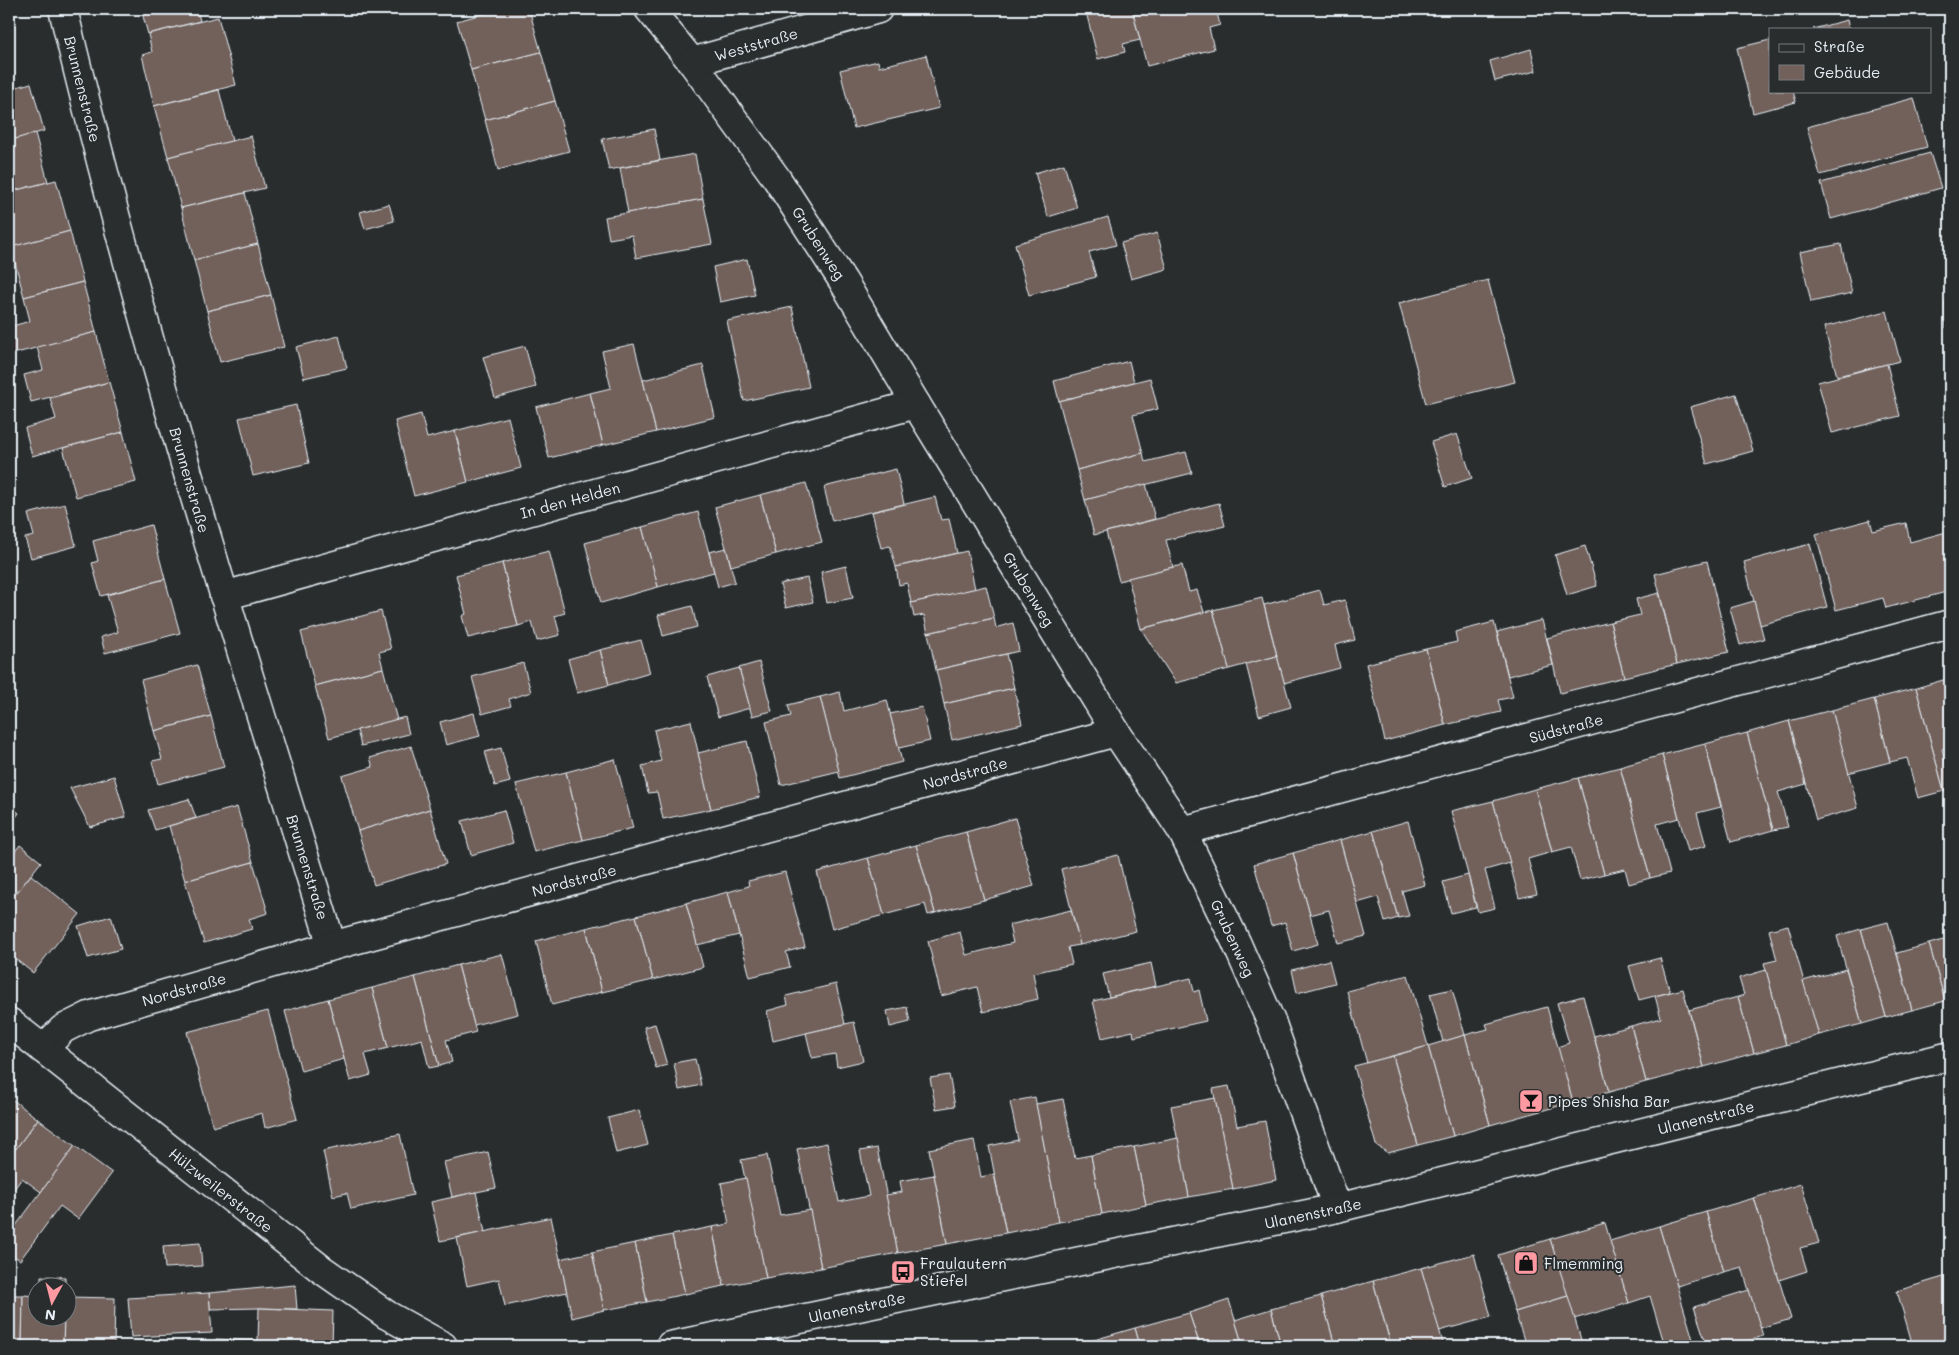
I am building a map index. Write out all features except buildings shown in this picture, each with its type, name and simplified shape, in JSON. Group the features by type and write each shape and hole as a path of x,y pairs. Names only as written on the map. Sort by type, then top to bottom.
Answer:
{"street":[{"name":"Brunnenstraße","path":"63,9 82,89 177,438 332,946"},
{"name":"Grubenweg","path":"649,9 692,62 777,179 843,280 916,404 1116,732 1182,831 1236,942 1272,1024 1337,1208"},
{"name":"Weststraße","path":"692,62 878,9"},
{"name":"In den Helden","path":"224,596 916,404"},
{"name":"Südstraße","path":"1182,831 1950,624"},
{"name":"Nordstraße","path":"43,1049 63,1029 88,1016 332,946 1116,732"},
{"name":"Hülzweilerstraße","path":"9,1022 321,1269 386,1315 442,1346"},
{"name":"Ulanenstraße","path":"670,1346 1337,1208 1950,1056"}],"place":[{"name":"Pipes Shisha Bar","path":"1531,1101"},
{"name":"Flmemming","path":"1526,1263"},
{"name":"Fraulautern Stiefel","path":"903,1272"}]}
